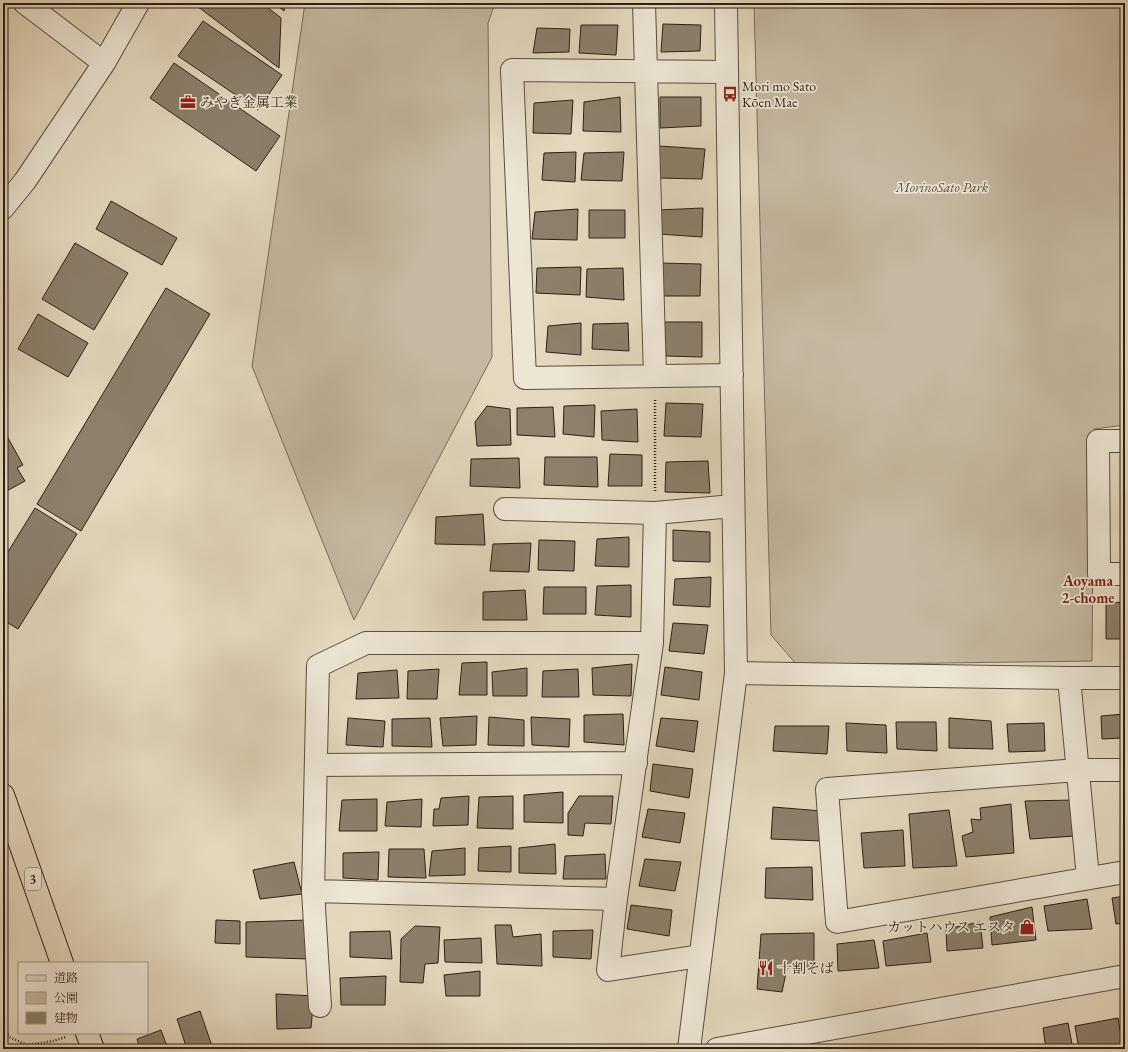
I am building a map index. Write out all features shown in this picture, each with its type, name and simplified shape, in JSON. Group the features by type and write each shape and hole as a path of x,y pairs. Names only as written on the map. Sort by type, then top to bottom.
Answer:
{"main road":[{"name":"3","path":"3,794 62,962"},
{"path":"79,1034 93,1049"}],"street":[{"path":"25,3 104,63"},
{"path":"3,208 25,181 104,63 138,3"},
{"path":"644,3 655,376"},
{"path":"689,1049 736,673 726,3"},
{"path":"727,72 512,70 525,378 732,375"},
{"path":"1125,441 1098,440 1099,574 1125,574"},
{"path":"505,509 655,513 734,506"},
{"path":"655,513 652,643 616,899 608,970 700,956"},
{"path":"320,1006 313,891 318,666 366,643 652,643"},
{"path":"736,673 1125,678"},
{"path":"1069,678 1088,878"},
{"path":"316,765 636,763"},
{"path":"1125,770 1078,770 827,789 837,922 1125,872"},
{"path":"313,891 616,899"},
{"path":"722,1048 1125,976"}],"path":[{"path":"655,376 655,513"},
{"path":"3,1024 9,1037 27,1045 52,1041 79,1034"}],"green space":[{"path":"305,3 495,3 488,23 492,357 354,620 252,366"},
{"name":"MorinoSato Park","path":"754,3 1125,3 1125,425 1094,429 1092,661 797,665 771,635"}],"building":[{"path":"193,3 262,3 281,18 279,68"},
{"path":"274,3 285,3 284,11"},
{"path":"542,3 609,3 608,6 542,5"},
{"path":"203,21 282,75 258,110 178,56"},
{"path":"663,24 701,25 700,51 661,52"},
{"path":"581,25 618,25 616,55 579,53"},
{"path":"537,28 570,29 569,52 533,53"},
{"path":"174,63 280,136 256,171 150,98"},
{"path":"620,97 621,132 583,131 584,102"},
{"path":"660,97 701,97 701,126 660,128"},
{"path":"573,100 571,134 533,133 534,103"},
{"path":"659,146 705,149 702,179 658,178"},
{"path":"576,152 575,182 542,180 544,153"},
{"path":"624,152 622,181 581,180 584,153"},
{"path":"111,201 177,238 162,265 96,229"},
{"path":"703,208 702,237 659,234 658,210"},
{"path":"578,209 577,240 532,239 535,212"},
{"path":"589,210 625,210 625,238 589,238"},
{"path":"75,243 128,273 94,330 42,299"},
{"path":"660,263 701,264 700,296 662,296"},
{"path":"581,267 580,295 536,293 537,268"},
{"path":"623,268 624,300 586,297 587,269"},
{"path":"166,288 210,314 81,531 37,504"},
{"path":"38,314 88,343 68,377 18,349"},
{"path":"664,322 702,322 702,357 666,356"},
{"path":"581,323 581,355 546,352 548,326"},
{"path":"628,323 629,351 592,349 593,324"},
{"path":"666,403 703,404 701,437 664,436"},
{"path":"595,405 594,437 563,434 564,406"},
{"path":"487,406 510,409 511,445 477,446 475,422"},
{"path":"553,407 555,437 517,435 517,408"},
{"path":"637,409 638,442 602,440 601,411"},
{"path":"3,429 23,465 17,468 25,481 3,493"},
{"path":"610,454 642,455 642,486 608,486"},
{"path":"545,457 597,457 598,487 544,485"},
{"path":"519,458 520,488 470,486 471,459"},
{"path":"708,461 710,493 665,492 666,462"},
{"path":"35,508 77,534 18,629 3,620 3,560"},
{"path":"483,514 485,545 435,544 436,517"},
{"path":"673,530 710,532 710,562 673,561"},
{"path":"629,537 629,567 595,566 597,539"},
{"path":"539,540 575,541 574,571 538,570"},
{"path":"531,543 529,572 490,571 493,544"},
{"path":"711,577 710,607 673,605 675,579"},
{"path":"631,585 631,617 595,615 597,586"},
{"path":"544,587 586,587 586,614 543,614"},
{"path":"525,590 527,620 483,620 483,592"},
{"path":"1125,602 1125,639 1106,639 1106,603"},
{"path":"673,623 708,625 704,654 669,651"},
{"path":"487,662 487,695 459,695 462,663"},
{"path":"632,664 631,696 593,695 592,668"},
{"path":"665,667 702,672 699,700 661,695"},
{"path":"527,668 527,696 493,696 492,672"},
{"path":"439,669 437,699 407,699 408,671"},
{"path":"578,669 579,697 542,697 543,671"},
{"path":"397,670 399,698 356,699 358,673"},
{"path":"623,714 624,745 584,742 584,715"},
{"path":"1125,714 1125,746 1123,738 1102,739 1101,716"},
{"path":"477,716 476,745 443,746 440,718"},
{"path":"489,717 524,720 524,746 488,745"},
{"path":"531,717 570,719 569,747 532,745"},
{"path":"348,718 385,721 383,747 346,745"},
{"path":"430,718 432,747 392,746 392,719"},
{"path":"661,718 698,721 694,752 656,746"},
{"path":"949,718 991,721 993,749 949,748"},
{"path":"896,722 936,722 937,751 897,749"},
{"path":"846,723 886,725 887,753 847,751"},
{"path":"1044,723 1045,751 1009,752 1007,724"},
{"path":"775,726 829,726 827,754 773,751"},
{"path":"653,764 693,769 689,798 650,791"},
{"path":"1122,788 1125,788 1125,849 1123,849"},
{"path":"563,792 563,823 524,822 524,795"},
{"path":"469,796 468,825 433,826 434,809 439,809 441,798"},
{"path":"513,796 513,829 477,828 479,797"},
{"path":"579,796 613,796 611,824 585,823 583,836 568,835 568,813"},
{"path":"377,799 377,831 339,831 342,800"},
{"path":"422,799 421,827 385,826 387,802"},
{"path":"1074,800 1076,836 1030,839 1025,801"},
{"path":"1011,804 1014,853 966,857 962,836 973,832 971,819 981,820 980,808"},
{"path":"773,807 822,811 822,841 771,839"},
{"path":"648,809 685,813 680,843 642,837"},
{"path":"949,810 957,866 913,868 909,814"},
{"path":"903,830 905,866 864,868 861,833"},
{"path":"555,844 556,874 519,873 519,848"},
{"path":"511,846 511,872 478,871 479,848"},
{"path":"465,848 465,875 429,876 432,851"},
{"path":"389,849 424,849 426,878 388,877"},
{"path":"379,852 378,880 343,878 343,853"},
{"path":"605,854 606,879 563,879 565,856"},
{"path":"645,859 681,862 675,891 639,886"},
{"path":"294,862 302,894 260,899 253,870"},
{"path":"812,867 813,900 765,898 766,868"},
{"path":"1125,896 1125,923 1116,924 1112,898"},
{"path":"1087,899 1092,929 1048,931 1044,906"},
{"path":"631,905 672,910 669,936 627,929"},
{"path":"1032,907 1036,940 992,945 990,917"},
{"path":"216,920 240,921 240,944 215,943"},
{"path":"308,920 309,959 246,957 246,922"},
{"path":"980,922 983,948 947,951 946,929"},
{"path":"495,925 511,925 513,937 541,934 542,966 497,964"},
{"path":"415,926 440,927 438,963 425,964 423,983 400,982 401,939"},
{"path":"593,930 591,959 553,957 553,931"},
{"path":"390,931 392,959 350,957 350,932"},
{"path":"814,933 814,967 787,968 782,992 757,989 761,934"},
{"path":"927,933 931,962 886,966 883,941"},
{"path":"481,938 482,963 445,962 444,940"},
{"path":"874,940 879,968 838,971 837,944"},
{"path":"480,971 480,996 446,996 444,975"},
{"path":"386,976 385,1005 341,1005 340,978"},
{"path":"276,994 314,996 311,1028 277,1029"},
{"path":"200,1011 213,1049 187,1049 177,1019"},
{"path":"1118,1018 1123,1047 1111,1049 1079,1049 1075,1026"},
{"path":"1068,1023 1073,1049 1046,1049 1043,1028"},
{"path":"161,1030 168,1049 140,1049 137,1039"}],"place":[{"name":"Mori mo Sato Kōen Mae","path":"730,94"},
{"name":"みやぎ金属工業","path":"188,102"},
{"name":"カットハウス エスタ","path":"1027,927"},
{"name":"十割そば","path":"766,968"}],"district":[{"name":"Aoyama 2-chome","path":"1088,588"}]}
